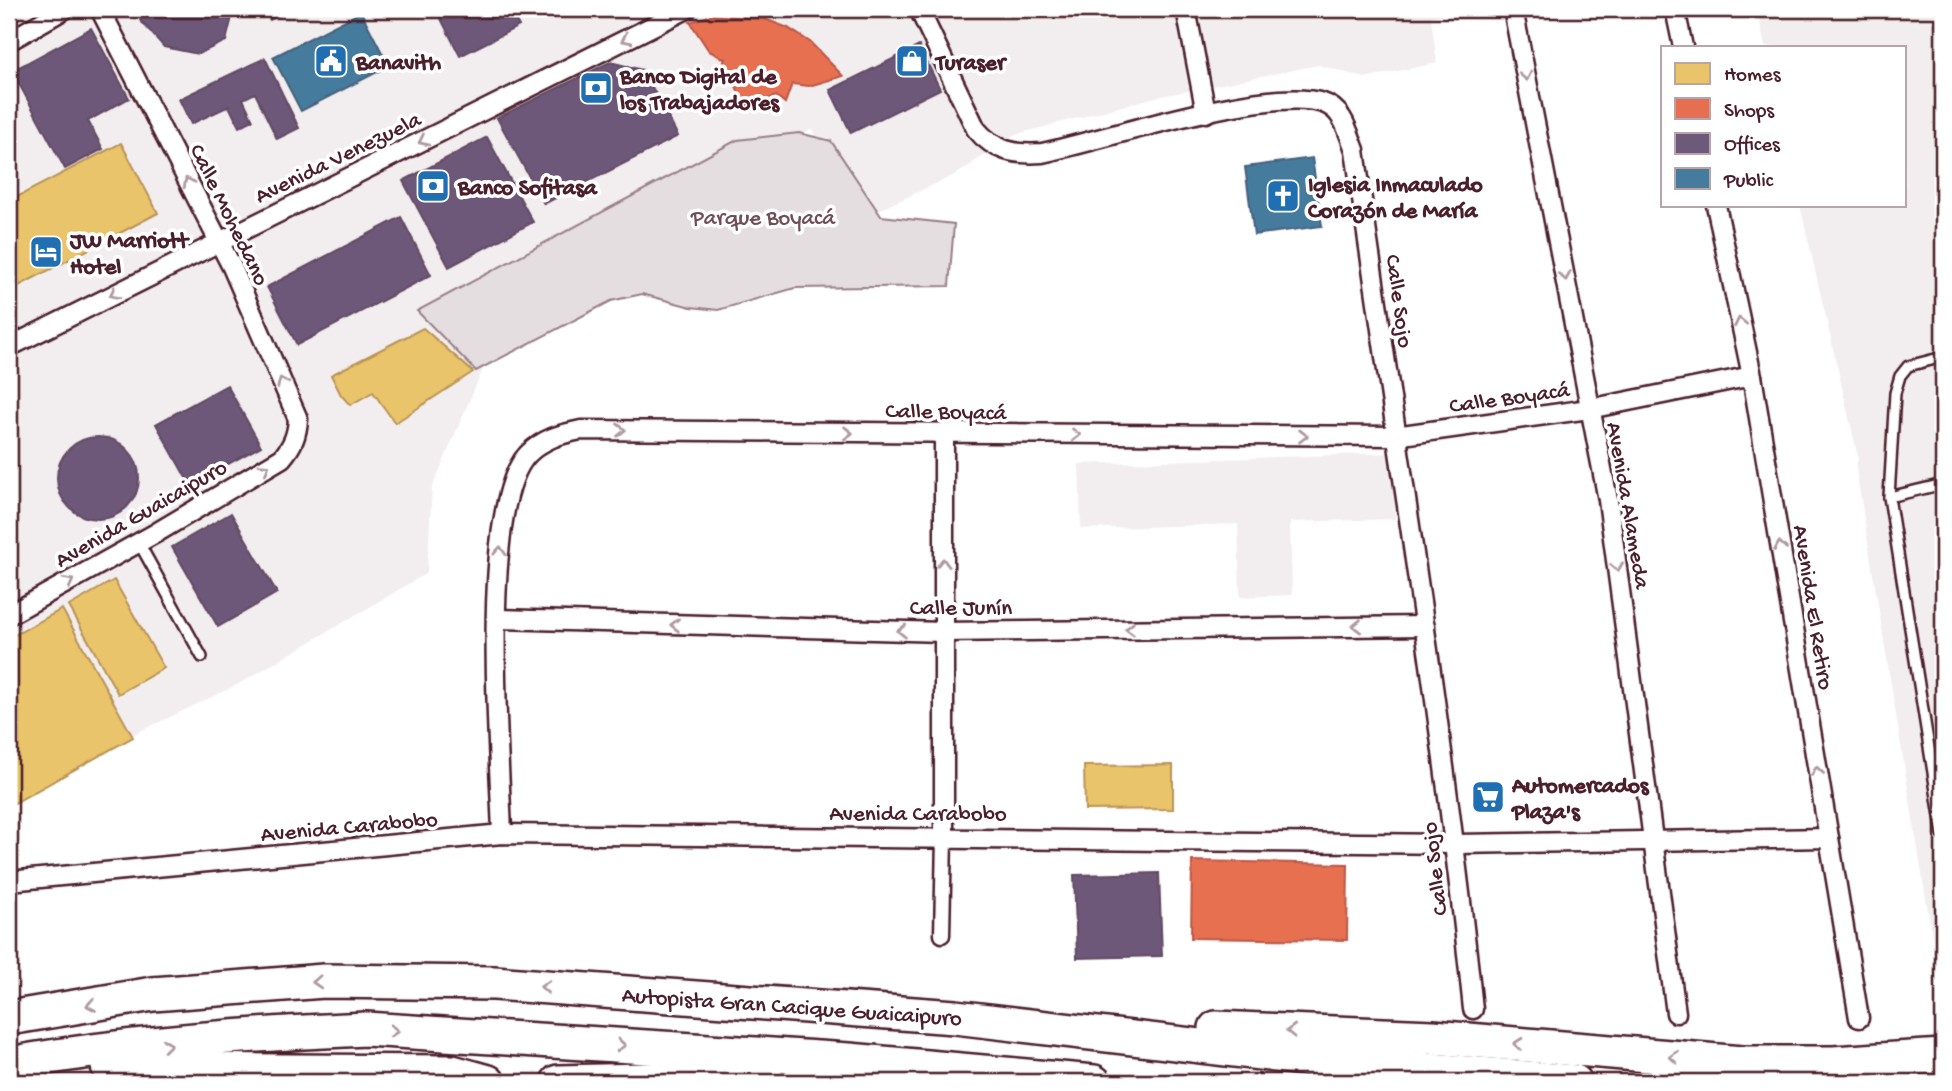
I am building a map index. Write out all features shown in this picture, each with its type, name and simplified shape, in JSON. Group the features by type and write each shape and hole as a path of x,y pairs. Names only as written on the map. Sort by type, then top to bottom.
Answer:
{"highway":[{"name":"Autopista Gran Cacique Guaicaipuro","path":"9,1018 153,994 324,981 494,983 955,1017 1335,1062 1575,1082"},
{"path":"955,1017 1433,1037 1742,1063 1833,1063 1943,1056"},
{"path":"9,1064 51,1056 292,1032 366,1029 849,1060 1094,1082"},
{"path":"1742,1063 1943,1036"},
{"path":"51,1056 130,1070 452,1072 488,1082"},
{"path":"558,1082 689,1079 849,1060"}],"street":[{"path":"9,41 65,9"},
{"name":"Calle Mohedano","path":"100,9 219,243 298,419 293,446"},
{"name":"Avenida Venezuela","path":"9,347 687,9"},
{"name":"Calle Sojo","path":"919,9 976,129 984,139 1007,152 1042,153 1259,102 1300,99 1324,103 1344,120 1355,150 1425,626 1456,844 1473,1009"},
{"path":"1186,9 1206,113"},
{"name":"Avenida Alameda","path":"1513,9 1608,499 1656,842 1676,1013"},
{"path":"1675,9 1683,46"},
{"name":"Avenida El Retiro","path":"1716,206 1752,376 1859,1018"},
{"name":"Calle Boyacá","path":"502,834 497,619 501,533 512,480 527,455 553,436 580,430 944,435 1395,436 1589,409 1752,376"},
{"path":"942,935 944,435"},
{"name":"Avenida Guaicaipuro","path":"9,615 139,543 282,458 293,446"},
{"name":"Calle Junín","path":"497,619 942,632 1425,626"},
{"name":"Avenida Carabobo","path":"9,881 502,834 944,836 1456,844 1829,838"}],"lane":[{"path":"1943,357 1908,366 1900,376 1895,393 1889,497 1943,835"},
{"path":"1889,497 1943,484"},
{"path":"139,543 202,657"}],"shaded area":[{"path":"9,9 1468,9 1431,17 1437,63 1365,78 1318,65 1152,98 1014,135 957,174 857,220 812,129 449,301 483,369 432,488 427,573 237,685 9,794"},
{"path":"1757,9 1943,9 1943,1004 1856,469 1858,457 1800,206 1906,206 1906,46 1765,46"},
{"path":"1393,453 1395,519 1290,522 1292,595 1240,597 1238,524 1081,529 1079,464"}],"green space":[{"name":"Parque Boyacá","path":"799,133 831,141 881,216 954,224 949,286 795,288 718,310 691,307 642,294 611,301 476,371 417,311 737,140"}],"building: Homes":[{"name":"JW Marriott Hotel","path":"121,143 158,213 9,291 9,201"},
{"path":"423,328 473,372 395,423 373,392 350,405 341,395 331,375"},
{"path":"114,580 164,668 118,694 69,606"},
{"path":"62,609 133,737 9,806 9,638"},
{"path":"1173,765 1173,809 1085,810 1084,766"}],"building: Shops":[{"path":"712,15 765,19 788,28 810,42 843,76 809,86 792,84 785,103 776,96 745,109 733,78 719,75 725,59 709,51 690,22"},
{"path":"1192,861 1348,864 1347,940 1191,938"}],"building: Offices":[{"path":"144,9 234,9 226,41 198,54 164,47 140,20"},
{"path":"264,9 291,9 270,20"},
{"path":"436,9 535,9 515,19 519,26 460,56"},
{"path":"91,28 129,98 88,121 103,149 65,169 12,71"},
{"path":"919,46 940,89 851,133 830,90"},
{"path":"265,58 299,128 277,139 255,93 243,99 253,120 239,127 229,106 191,124 179,99"},
{"path":"610,62 643,70 678,136 544,204 497,118"},
{"path":"487,137 533,222 449,267 403,181"},
{"path":"401,217 431,275 297,345 267,287"},
{"path":"227,385 261,446 190,485 156,424"},
{"path":"98,437 114,440 127,449 136,462 139,478 136,494 127,507 114,516 98,519 82,516 69,507 60,494 57,478 60,462 69,449 82,440"},
{"path":"231,513 277,593 218,627 172,547"},
{"path":"1159,873 1162,956 1077,958 1074,875"}],"building: Public":[{"name":"Banavith","path":"361,12 389,66 301,111 273,57"},
{"name":"Iglesia Inmaculado Corazón de María","path":"1312,158 1322,226 1254,235 1245,167"}],"place":[{"name":"Banavith","path":"331,61"},
{"name":"Turaser","path":"912,61"},
{"name":"Banco Digital de los Trabajadores","path":"596,88"},
{"name":"Banco Sofitasa","path":"433,186"},
{"name":"Iglesia Inmaculado Corazón de María","path":"1283,196"},
{"name":"JW Marriott Hotel","path":"46,252"},
{"name":"Automercados Plaza's","path":"1488,797"}]}
